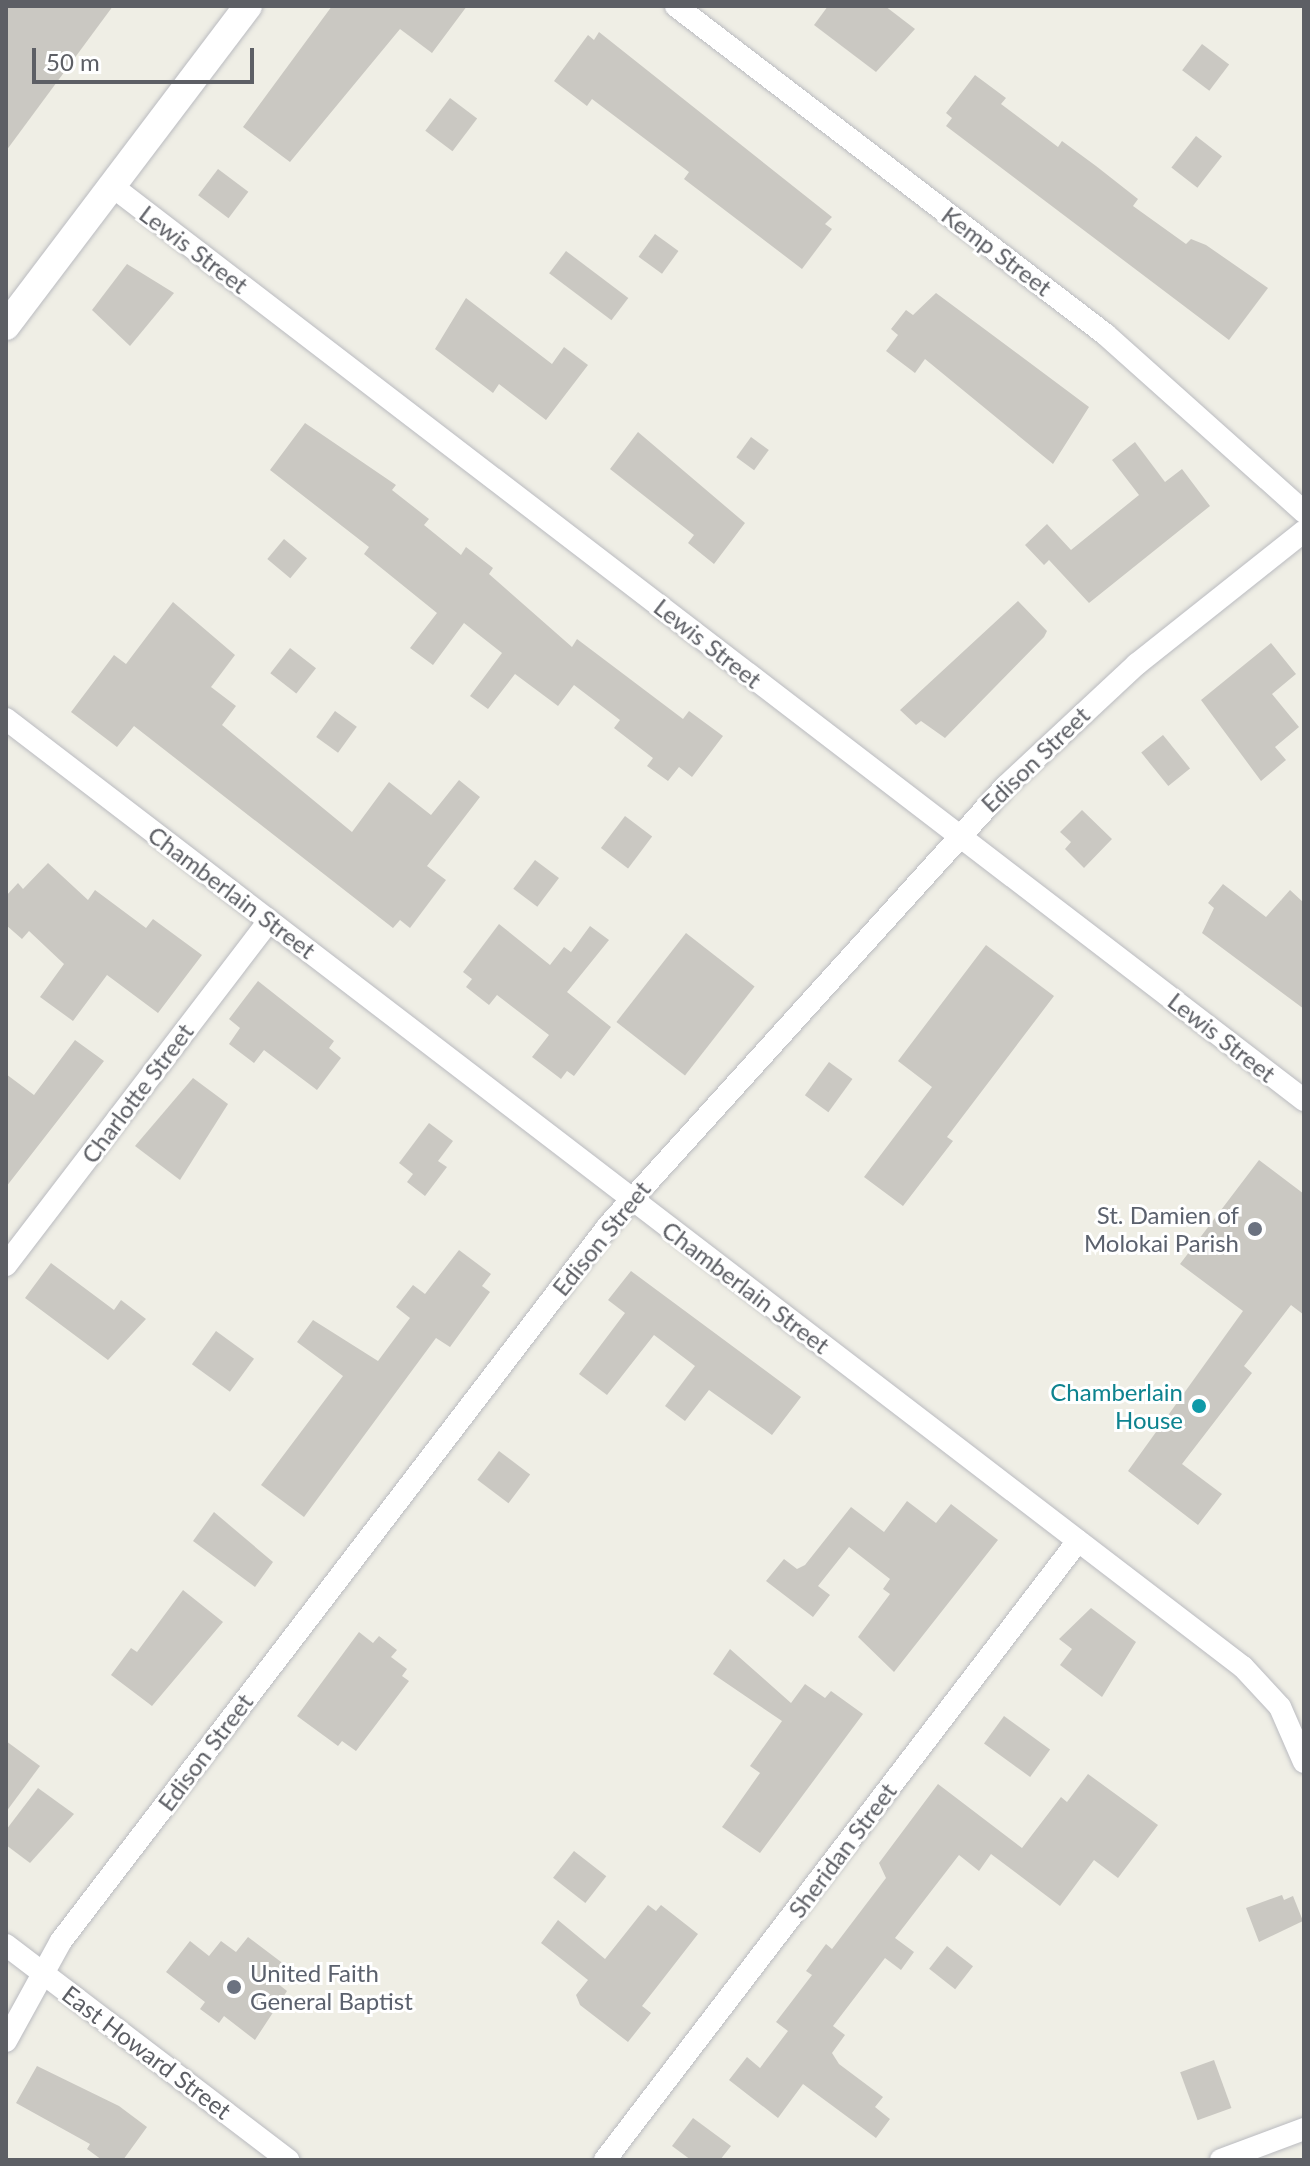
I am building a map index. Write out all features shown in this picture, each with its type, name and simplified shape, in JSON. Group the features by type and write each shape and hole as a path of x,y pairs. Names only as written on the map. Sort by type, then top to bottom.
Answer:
{"street":[{"path":"6,326 248,6"},
{"name":"Kemp Street","path":"676,6 1105,334 1304,512"},
{"name":"Lewis Street","path":"112,186 1304,1100"},
{"name":"Edison Street","path":"6,2041 70,1929 631,1198 958,835 1137,664 1304,531"},
{"name":"Chamberlain Street","path":"6,719 1257,1679 1287,1718 1304,1762"},
{"name":"Charlotte Street","path":"6,1265 269,921"},
{"name":"Sheridan Street","path":"605,2160 1078,1541"},
{"name":"East Howard Street","path":"6,1945 288,2160"},
{"path":"1221,2160 1304,2129"}],"building":[{"path":"6,6 113,6 6,151"},
{"path":"332,6 467,6 432,53 400,29 290,162 243,127"},
{"path":"828,6 885,6 915,29 876,72 814,25"},
{"path":"599,32 832,217 825,224 832,229 802,269 684,179 689,172 592,99 587,106 554,81 588,35 594,40"},
{"path":"1202,44 1229,64 1209,91 1182,70"},
{"path":"975,75 1006,98 1001,104 1058,147 1062,141 1138,199 1133,206 1186,244 1191,239 1206,245 1268,288 1229,340 946,126 952,118 946,113"},
{"path":"450,98 477,118 452,151 425,131"},
{"path":"1196,136 1222,156 1197,188 1171,168"},
{"path":"218,169 248,192 228,218 198,195"},
{"path":"655,234 678,251 662,274 639,257"},
{"path":"566,251 628,298 611,320 549,273"},
{"path":"127,264 174,293 130,346 92,310"},
{"path":"936,293 1089,407 1053,464 925,359 915,373 886,351 898,335 891,329 906,310 913,315"},
{"path":"466,298 552,364 564,347 588,365 546,420 499,384 493,393 435,349"},
{"path":"305,423 396,485 392,490 429,519 424,525 461,555 466,547 493,568 489,574 572,647 577,639 683,719 689,711 723,736 692,777 679,767 668,781 647,766 653,758 614,728 620,720 574,685 558,706 515,674 488,709 470,696 502,653 464,623 433,665 410,648 437,613 364,554 369,547 270,470"},
{"path":"638,432 745,523 714,564 688,543 694,535 610,469"},
{"path":"751,437 769,450 754,470 736,457"},
{"path":"1135,442 1165,482 1182,469 1210,506 1089,603 1049,560 1044,565 1025,545 1047,524 1071,550 1139,495 1112,460"},
{"path":"284,539 307,558 290,578 267,559"},
{"path":"1018,601 1047,631 1044,637 945,738 921,721 916,725 900,710"},
{"path":"173,602 235,655 211,687 236,706 222,725 352,832 389,782 431,815 459,780 480,797 427,866 446,880 410,928 400,920 393,928 134,726 117,747 71,712 114,655 126,664"},
{"path":"1271,643 1296,674 1272,694 1299,727 1275,747 1286,760 1261,781 1201,700"},
{"path":"290,648 316,668 296,694 270,673"},
{"path":"335,711 357,727 338,753 316,737"},
{"path":"1163,735 1190,768 1168,786 1141,753"},
{"path":"1082,810 1112,839 1084,868 1065,849 1071,842 1060,832"},
{"path":"625,816 652,836 628,868 601,848"},
{"path":"535,860 559,878 537,907 513,889"},
{"path":"48,863 88,900 95,890 146,928 153,919 202,955 158,1013 107,975 73,1021 40,997 64,964 29,931 22,939 6,925 6,896 18,883 23,889"},
{"path":"1223,884 1266,917 1290,890 1304,903 1304,1009 1202,933 1214,908 1208,903"},
{"path":"499,924 550,965 564,947 571,952 590,926 609,940 567,992 611,1027 574,1076 567,1071 561,1079 532,1057 549,1035 497,995 489,1005 466,987 472,979 463,972"},
{"path":"686,933 755,987 685,1076 616,1022"},
{"path":"986,945 1054,996 947,1137 953,1141 903,1206 864,1177 932,1087 898,1061"},
{"path":"258,981 334,1041 329,1048 341,1058 317,1090 264,1050 254,1063 229,1044 240,1028 229,1019"},
{"path":"75,1040 104,1061 6,1187 6,1074 34,1095"},
{"path":"829,1062 852,1079 828,1112 805,1095"},
{"path":"193,1078 228,1104 180,1180 135,1146"},
{"path":"429,1123 453,1141 438,1161 447,1167 425,1196 407,1182 413,1174 399,1163"},
{"path":"1259,1160 1304,1194 1304,1315 1291,1305 1244,1366 1252,1373 1182,1464 1222,1494 1198,1525 1128,1471 1243,1311 1180,1264"},
{"path":"459,1250 491,1274 482,1286 490,1292 450,1347 436,1338 304,1517 261,1485 343,1376 297,1342 313,1320 378,1361 410,1318 396,1307 413,1285 425,1294"},
{"path":"51,1263 114,1310 121,1300 146,1319 108,1360 25,1298"},
{"path":"631,1271 801,1397 772,1435 709,1390 685,1421 665,1406 695,1366 654,1335 607,1395 579,1374 625,1313 608,1300"},
{"path":"216,1331 254,1359 230,1392 192,1364"},
{"path":"499,1451 530,1474 508,1503 477,1480"},
{"path":"907,1501 936,1523 951,1504 998,1540 894,1672 858,1637 890,1594 883,1589 890,1579 849,1547 818,1586 830,1595 813,1617 766,1581 784,1559 797,1569 805,1565 851,1507 884,1532"},
{"path":"214,1512 273,1562 255,1587 193,1541"},
{"path":"183,1590 223,1622 152,1706 111,1675 131,1648 137,1652"},
{"path":"1091,1608 1136,1642 1102,1697 1060,1665 1072,1649 1059,1639"},
{"path":"359,1632 373,1643 379,1636 397,1650 391,1657 407,1669 402,1676 409,1681 356,1751 342,1741 338,1746 297,1716"},
{"path":"730,1649 791,1703 805,1684 825,1698 831,1691 863,1714 760,1853 722,1827 760,1773 750,1766 782,1721 713,1674"},
{"path":"1004,1716 1050,1750 1030,1777 984,1744"},
{"path":"6,1741 40,1766 6,1812"},
{"path":"1088,1774 1158,1825 1118,1878 1094,1860 1060,1906 991,1854 979,1871 959,1855 895,1938 914,1952 901,1970 885,1958 833,2026 845,2035 832,2053 839,2064 883,2097 875,2107 890,2119 876,2138 803,2084 778,2118 729,2080 747,2057 760,2068 788,2031 776,2022 812,1975 806,1971 826,1944 832,1949 886,1878 879,1863 938,1784 1022,1848 1061,1797 1067,1802"},
{"path":"38,1788 74,1814 30,1863 6,1845 6,1830"},
{"path":"574,1851 606,1876 585,1903 553,1878"},
{"path":"1282,1895 1284,1900 1293,1896 1303,1921 1259,1942 1246,1908"},
{"path":"648,1905 656,1911 661,1905 698,1934 642,2006 651,2013 628,2042 580,2005 576,1995 588,1980 541,1943 558,1920 605,1959"},
{"name":"United Faith General Baptist","path":"248,1937 289,1968 277,1983 287,1991 255,2040 224,2016 219,2023 200,2009 205,2002 166,1972 190,1941 209,1956 221,1941 236,1952"},
{"path":"947,1946 973,1966 955,1989 929,1969"},
{"path":"1214,2060 1231,2108 1198,2120 1180,2072"},
{"path":"37,2066 119,2106 147,2127 123,2160 102,2160 87,2149 90,2144 16,2103"},
{"path":"693,2118 731,2146 720,2160 691,2160 672,2146"}],"place":[{"name":"St. Damien of Molokai Parish","path":"1255,1229"},
{"name":"Chamberlain House","path":"1199,1406"},
{"name":"United Faith General Baptist","path":"234,1987"}]}
